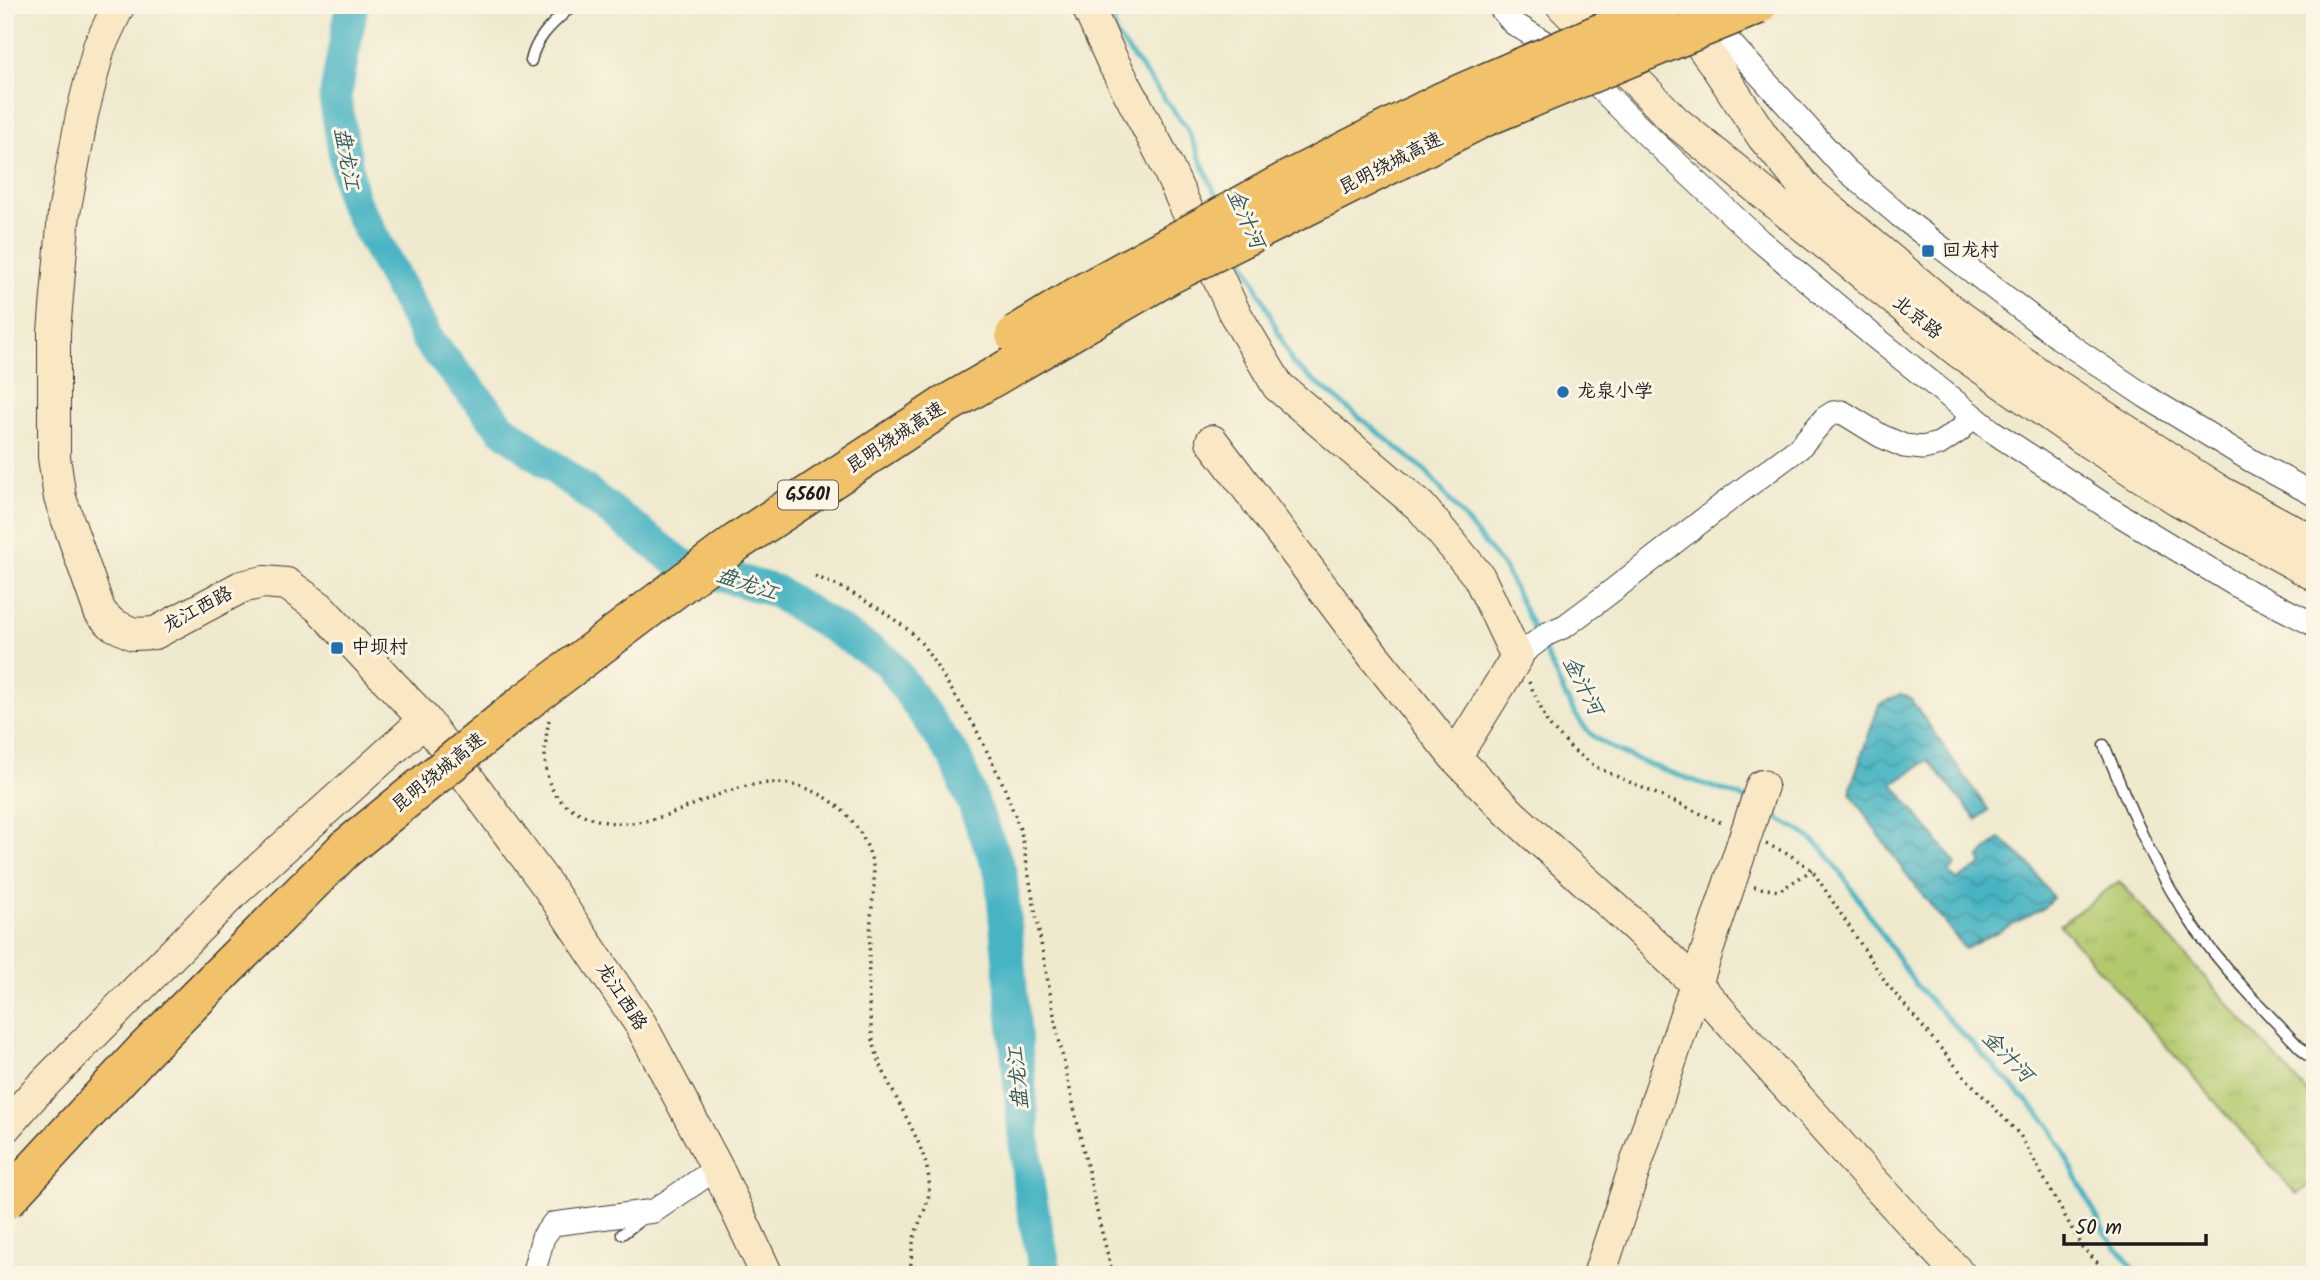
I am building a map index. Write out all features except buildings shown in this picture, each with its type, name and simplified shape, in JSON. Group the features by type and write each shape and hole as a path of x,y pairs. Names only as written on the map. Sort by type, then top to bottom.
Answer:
{"highway":[{"name":"昆明绕城高速","path":"5,1166 96,1065 268,899 416,769 587,629 735,517 944,378 1083,293 1443,101 1667,5"},
{"name":"昆明绕城高速","path":"5,1201 143,1052 344,850 523,705 737,542 942,407 1169,275 1483,118 1759,5"}],"street":[{"name":"龙江西路","path":"119,5 99,47 82,115 64,213 54,332 54,457 60,498 100,612 112,624 133,634 155,633 241,587 264,582 287,584 319,607 425,720 549,888 641,1025 717,1168 767,1275"},
{"path":"1087,5 1112,60 1161,153 1234,313 1279,386 1421,507 1479,577 1517,657"},
{"path":"1498,5 1513,23 1570,58 1759,240 1992,430 2125,519 2234,584 2315,625"},
{"name":"北京路","path":"1562,5 1676,122 1958,351 2090,443 2187,505 2315,575"},
{"name":"北京路","path":"1667,5 1678,13 1763,137 1808,191 1948,307 2040,375 2219,491 2315,543"},
{"path":"1696,5 1845,169 1900,216 2059,338 2145,396 2252,461 2315,495"},
{"path":"1455,757 1517,657 1547,634 1565,626 1598,602 1799,448 1825,418 1842,412 1881,436 1904,446 1923,448 1939,444 1960,430 1973,415"},
{"path":"1212,441 1373,655 1455,757 1511,814 1696,984 1865,1174 1960,1275"},
{"path":"5,1127 35,1093 235,891 425,720"},
{"path":"1599,1275 1762,786"},
{"path":"533,1275 542,1237 553,1224 654,1210 717,1168"}],"lane":[{"path":"531,61 534,46 551,24 573,5"},
{"path":"2104,745 2149,850 2194,927 2255,1001 2307,1055 2315,1058"},
{"path":"622,1234 654,1210"}],"path":[{"path":"815,576 845,589 881,610 910,631 923,645 974,725 1003,784 1021,832 1055,1026 1113,1275"},
{"path":"1517,657 1548,724 1573,750 1598,768 1748,831 1812,870 1887,984 1963,1075 2020,1135 2082,1247 2110,1275"},
{"path":"551,710 545,770 552,789 565,804 582,815 601,822 641,822 668,816 733,791 769,783 792,784 828,799 845,811 857,827 873,867 869,983 873,1041 884,1076 916,1140 926,1169 929,1192 913,1243 910,1275"},
{"path":"1730,884 1779,891 1812,870"}],"green space":[{"path":"2119,881 2315,1101 2315,1179 2297,1195 2060,925"}],"water":[{"path":"1900,694 1910,698 1988,810 1977,820 1928,760 1893,784 1956,864 1949,873 1957,880 1982,864 1979,858 2000,838 2028,862 2053,898 2042,909 1965,949 1900,866 1851,794 1851,786 1879,705"}],"waterway":[{"name":"盘龙江","path":"352,5 335,98 352,198 429,342 502,428 681,564 775,591 888,662 956,759 1001,874 1029,1190 1046,1275"},
{"name":"金汁河","path":"1111,5 1116,35 1187,128 1219,202"},
{"name":"金汁河","path":"1241,253 1293,364 1426,471 1505,569 1537,636"},
{"name":"金汁河","path":"1542,645 1573,711 1598,740 1635,759 1748,801"},
{"name":"金汁河","path":"1765,811 1805,834 1823,849 1916,985 2049,1124 2106,1235 2139,1275"}],"place":[{"name":"回龙村","path":"1928,251"},
{"name":"龙泉小学","path":"1563,392"},
{"name":"中坝村","path":"337,648"}]}
